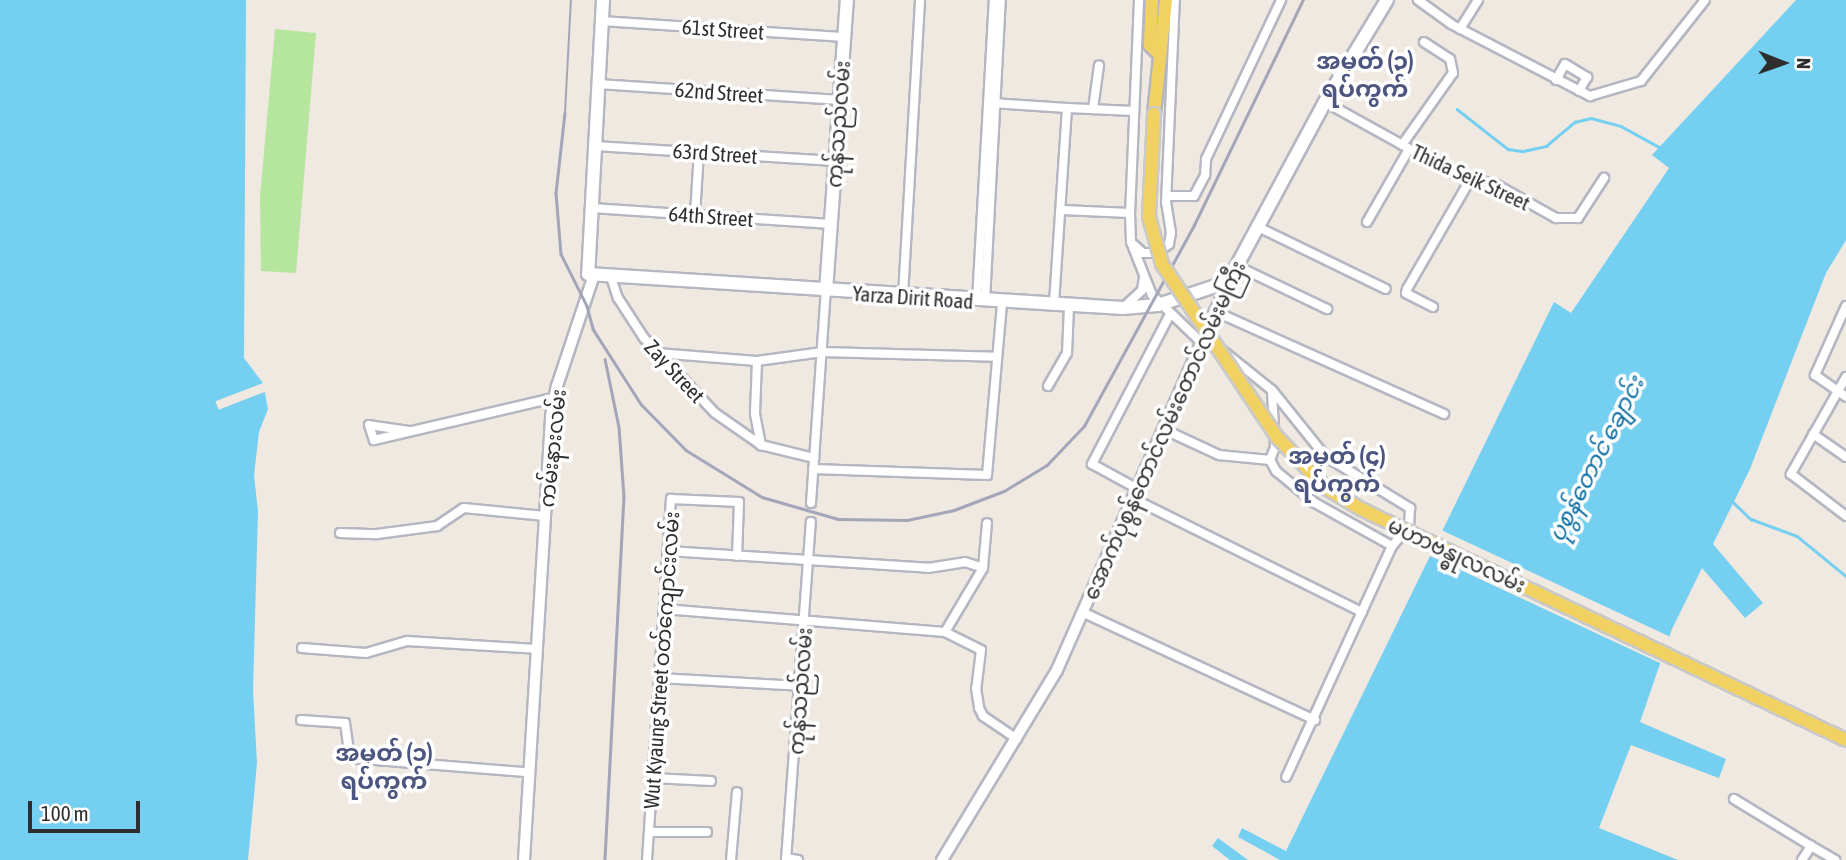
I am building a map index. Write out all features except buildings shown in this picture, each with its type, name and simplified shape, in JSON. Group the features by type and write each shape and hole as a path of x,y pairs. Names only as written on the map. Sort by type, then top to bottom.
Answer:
{"main road":[{"name":"ကမ်းနားလမ်း","path":"603,0 605,22"},
{"name":"ကမ်းနားလမ်း","path":"591,275 605,22 609,0"},
{"name":"ကုန်သည်လမ်း","path":"826,291 847,0"},
{"name":"မဟာဗန္ဓုလလမ်း","path":"1152,0 1150,45 1158,53"},
{"name":"မဟာဗန္ဓုလလမ်း","path":"1166,0 1163,44 1158,53 1149,217 1162,264 1277,437 1326,488 1361,509 1846,740"},
{"name":"အောက်ပုစွန်တောင်လမ်းတောင်လမ်းမကြီး","path":"1228,282 1256,226 1384,1"},
{"name":"Yarza Dirit Road","path":"591,275 1069,307 1123,308 1158,305 1228,282"}],"street":[{"path":"903,296 920,0"},
{"path":"981,301 995,40 994,0"},
{"path":"995,40 1001,0"},
{"path":"1139,0 1131,242 1144,278 1158,305 1201,342 1222,350 1272,390 1325,456 1410,508 1409,526 1392,546 1315,720 1286,777"},
{"path":"1131,242 1151,254 1169,244 1167,196 1175,0"},
{"path":"1167,196 1194,196 1205,174 1206,159 1281,0"},
{"path":"1418,0 1460,29 1590,96 1641,81 1705,0"},
{"path":"1460,29 1478,0"},
{"name":"61st Street","path":"605,22 844,37"},
{"path":"1367,222 1406,147 1453,73 1450,59 1424,42"},
{"path":"1556,80 1566,64 1587,76 1579,91"},
{"path":"1093,109 1099,65"},
{"name":"62nd Street","path":"601,84 839,100"},
{"path":"992,103 1134,111"},
{"name":"Thida Seik Street","path":"1325,103 1406,147 1471,178 1497,184 1567,221 1578,218 1604,178"},
{"path":"1054,306 1067,108"},
{"name":"63rd Street","path":"598,147 835,161"},
{"path":"695,215 699,152"},
{"path":"1433,307 1406,293 1407,289 1471,178"},
{"name":"64th Street","path":"595,209 831,223"},
{"path":"1062,210 1130,213"},
{"path":"1256,226 1386,289"},
{"path":"1237,266 1327,309"},
{"name":"ကမ်းနားလမ်း","path":"522,860 551,398 591,275"},
{"name":"Zay Street","path":"611,277 618,299 657,353 715,413 761,445"},
{"path":"1123,308 1142,290 1144,278"},
{"name":"အောက်ပုစွန်တောင်လမ်းတောင်လမ်းမကြီး","path":"942,860 1057,670 1228,282"},
{"path":"811,503 826,291"},
{"path":"813,469 987,475 1002,302"},
{"path":"1846,306 1815,375 1846,397"},
{"path":"1048,386 1067,353 1069,307"},
{"path":"1214,311 1444,414"},
{"path":"1169,316 1092,464 1134,493 1362,612"},
{"path":"657,353 757,361 822,352 996,357"},
{"path":"757,361 755,414 761,445 814,458"},
{"path":"1846,377 1791,474 1846,516"},
{"path":"1272,390 1275,447 1270,460 1276,471 1315,503 1392,546"},
{"path":"409,431 551,398"},
{"path":"1163,429 1219,455 1270,460"},
{"path":"1814,434 1846,457"},
{"name":"Wut Kyaung Street ဝတ်ကျောင်းလမ်း","path":"648,860 668,551 674,498 740,502 737,556"},
{"path":"340,533 377,534 438,526 464,508 544,515"},
{"name":"ကုန်သည်လမ်း","path":"786,859 811,523"},
{"path":"945,632 983,568 987,523"},
{"path":"668,551 928,568 965,562 983,568"},
{"path":"664,609 945,632 981,650 975,688 979,708 983,716 1017,738"},
{"path":"1082,612 1315,720"},
{"path":"302,648 366,653 407,640 535,649"},
{"name":"ကမ်းနားလမ်း","path":"522,860 525,772 535,649"},
{"path":"659,678 800,686"},
{"path":"301,720 345,723 350,758 525,772"},
{"path":"653,778 711,781"},
{"path":"731,860 737,792"},
{"path":"1734,799 1835,860"},
{"path":"649,832 707,832"},
{"path":"1802,860 1811,846"},
{"path":"786,859 798,860"}],"green space":[{"path":"275,29 316,33 296,273 261,271 260,197"}],"water":[{"path":"0,0 246,0 244,358 263,383 268,409 259,432 254,475 258,511 253,690 257,763 248,860 0,860"},
{"name":"ပုစွန်တောင် ချောင်း","path":"1796,0 1846,0 1846,240 1826,273 1750,469 1713,544 1763,603 1745,618 1702,568 1672,629 1640,722 1726,759 1719,778 1631,745 1599,828 1678,860 1280,860 1238,837 1242,828 1286,851 1554,302 1571,313 1669,168 1652,155"},
{"path":"1218,838 1248,860 1230,860 1212,846"}],"pier":[{"path":"263,383 266,391 219,410 215,401"},
{"path":"1439,529 1673,638 1661,663 1427,554"}],"waterway":[{"path":"1457,109 1508,149 1523,151 1546,146 1575,122 1591,118 1621,126 1661,148"},
{"path":"1731,500 1751,519 1797,536 1846,576"}],"tram line":[{"path":"565,113 571,0"}],"railway":[{"path":"565,113 556,193 561,254 587,306 593,329 641,404 686,450 762,497 838,519 907,520 954,510 1004,491 1047,465 1084,426 1194,225 1303,0"},
{"path":"605,359 619,427 624,496 605,860"}],"district":[{"name":"အမှတ် (၃) ရပ်ကွက်","path":"1365,75"},
{"name":"အမှတ် (၄) ရပ်ကွက်","path":"1337,470"},
{"name":"အမှတ် (၁) ရပ်ကွက်","path":"384,767"}]}
